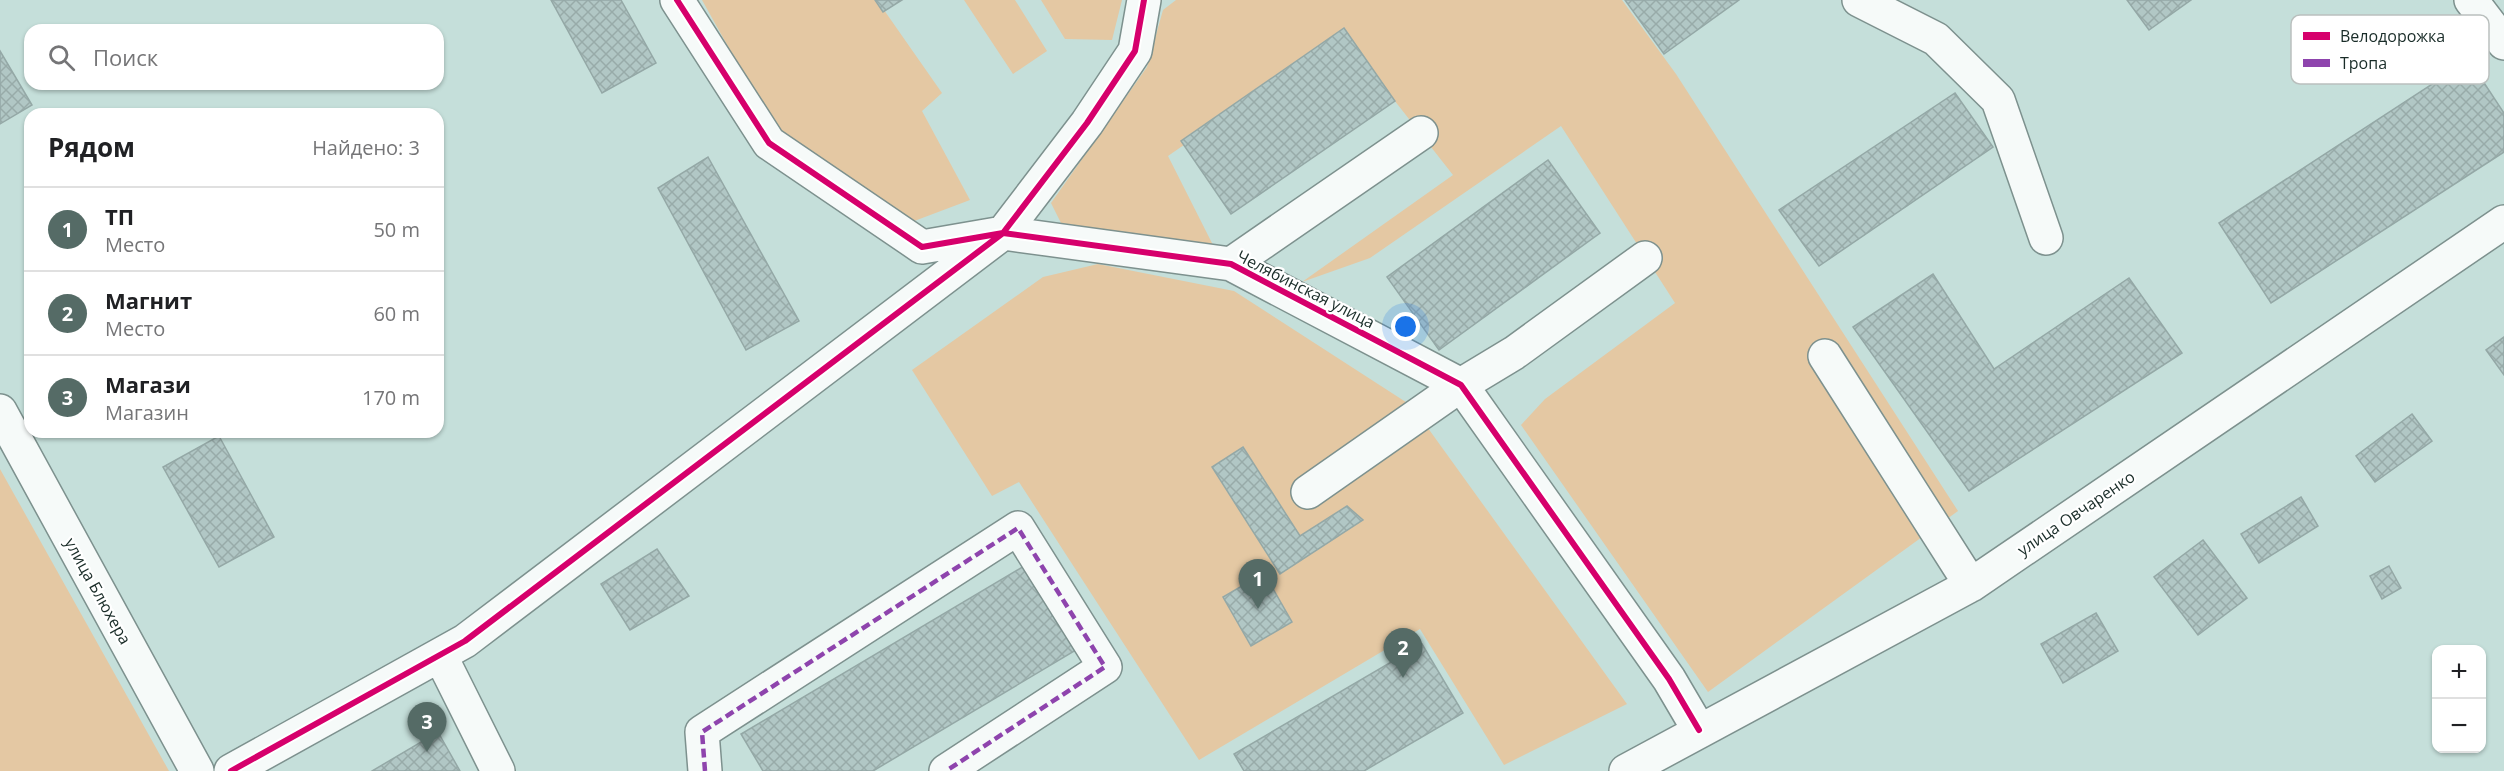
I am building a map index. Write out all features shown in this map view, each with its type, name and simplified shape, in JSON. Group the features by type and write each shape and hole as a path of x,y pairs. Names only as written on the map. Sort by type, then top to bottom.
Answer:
{"street":[{"name":"Челябинская улица","path":"677,0 769,143 922,246 1003,233 1231,264 1461,384 1669,679 1699,730"},
{"path":"231,771 465,640 1003,233 1087,123 1135,51 1144,0"},
{"path":"1859,0 1936,39 1998,100 2046,238"},
{"path":"2471,0 2483,15"},
{"path":"2489,23 2504,43"},
{"path":"1231,264 1421,133"},
{"name":"улица Овчаренко","path":"1634,769 1699,730 1971,585 2504,222"},
{"path":"1308,492 1461,384 1514,353 1645,258"},
{"path":"1825,356 1971,585"},
{"name":"улица Блюхера","path":"0,411 197,771"},
{"path":"705,771 702,732 1018,528 1105,667 946,771"},
{"path":"441,655 498,771"}],"shaded area":[{"path":"702,0 877,0 942,93 922,111 970,200 909,223 773,127"},
{"path":"964,0 1015,0 1047,51 1013,74"},
{"path":"1041,0 1122,0 1112,40 1065,39"},
{"path":"1176,0 1622,0 1676,74 1958,511 1708,692 1521,425 1545,399 1675,303 1561,126 1370,258 1302,282 1453,175 1343,35 1168,156 1215,249 1061,223 1051,203 1147,67 1163,10"},
{"path":"1098,264 1234,291 1412,406 1627,704 1504,765 1420,629 1199,760 1019,482 992,496 912,370 1043,277"},
{"path":"0,469 169,771 0,771"}],"building":[{"path":"551,0 621,0 656,63 602,93"},
{"path":"875,0 902,0 883,12"},
{"path":"1625,0 1739,0 1664,54"},
{"path":"2127,0 2191,0 2149,30"},
{"path":"1344,28 1395,101 1231,214 1181,141"},
{"path":"0,51 32,105 0,124"},
{"path":"2432,84 2485,84 2504,113 2504,152 2271,303 2219,223"},
{"path":"1955,93 1993,147 1819,266 1779,210"},
{"path":"708,157 799,321 746,350 658,188"},
{"path":"1548,160 1600,233 1439,350 1387,277"},
{"path":"1933,274 1994,369 2129,278 2182,353 1969,491 1853,327"},
{"path":"2504,337 2504,375 2486,350"},
{"path":"2412,414 2432,441 2375,482 2356,456"},
{"path":"215,438 220,438 274,537 219,567 163,467"},
{"path":"1243,447 1300,536 1347,506 1363,520 1280,574 1212,467"},
{"path":"2301,497 2318,526 2259,563 2241,534"},
{"path":"2203,540 2247,598 2198,635 2154,577"},
{"path":"657,549 689,596 630,630 601,584"},
{"path":"1031,562 1081,647 873,771 763,771 741,734"},
{"path":"2389,566 2401,588 2382,599 2370,576"},
{"path":"1264,573 1292,622 1251,646 1223,597"},
{"path":"2096,613 2118,651 2063,683 2041,644"},
{"path":"1422,644 1463,713 1364,771 1244,771 1234,754"},
{"path":"438,732 460,771 372,771"}],"marked path":[{"path":"705,771 702,732 1018,528 1105,667 946,771"}],"cycle path":[{"path":"677,0 769,143 922,247 1003,233 1231,264 1461,385 1669,679 1699,730"},
{"path":"231,771 465,641 1003,233 1087,123 1135,51 1144,0"}],"place":[{"name":"ТП","path":"1258,609"},
{"name":"Магнит","path":"1403,678"},
{"name":"Магази","path":"427,752"}]}
